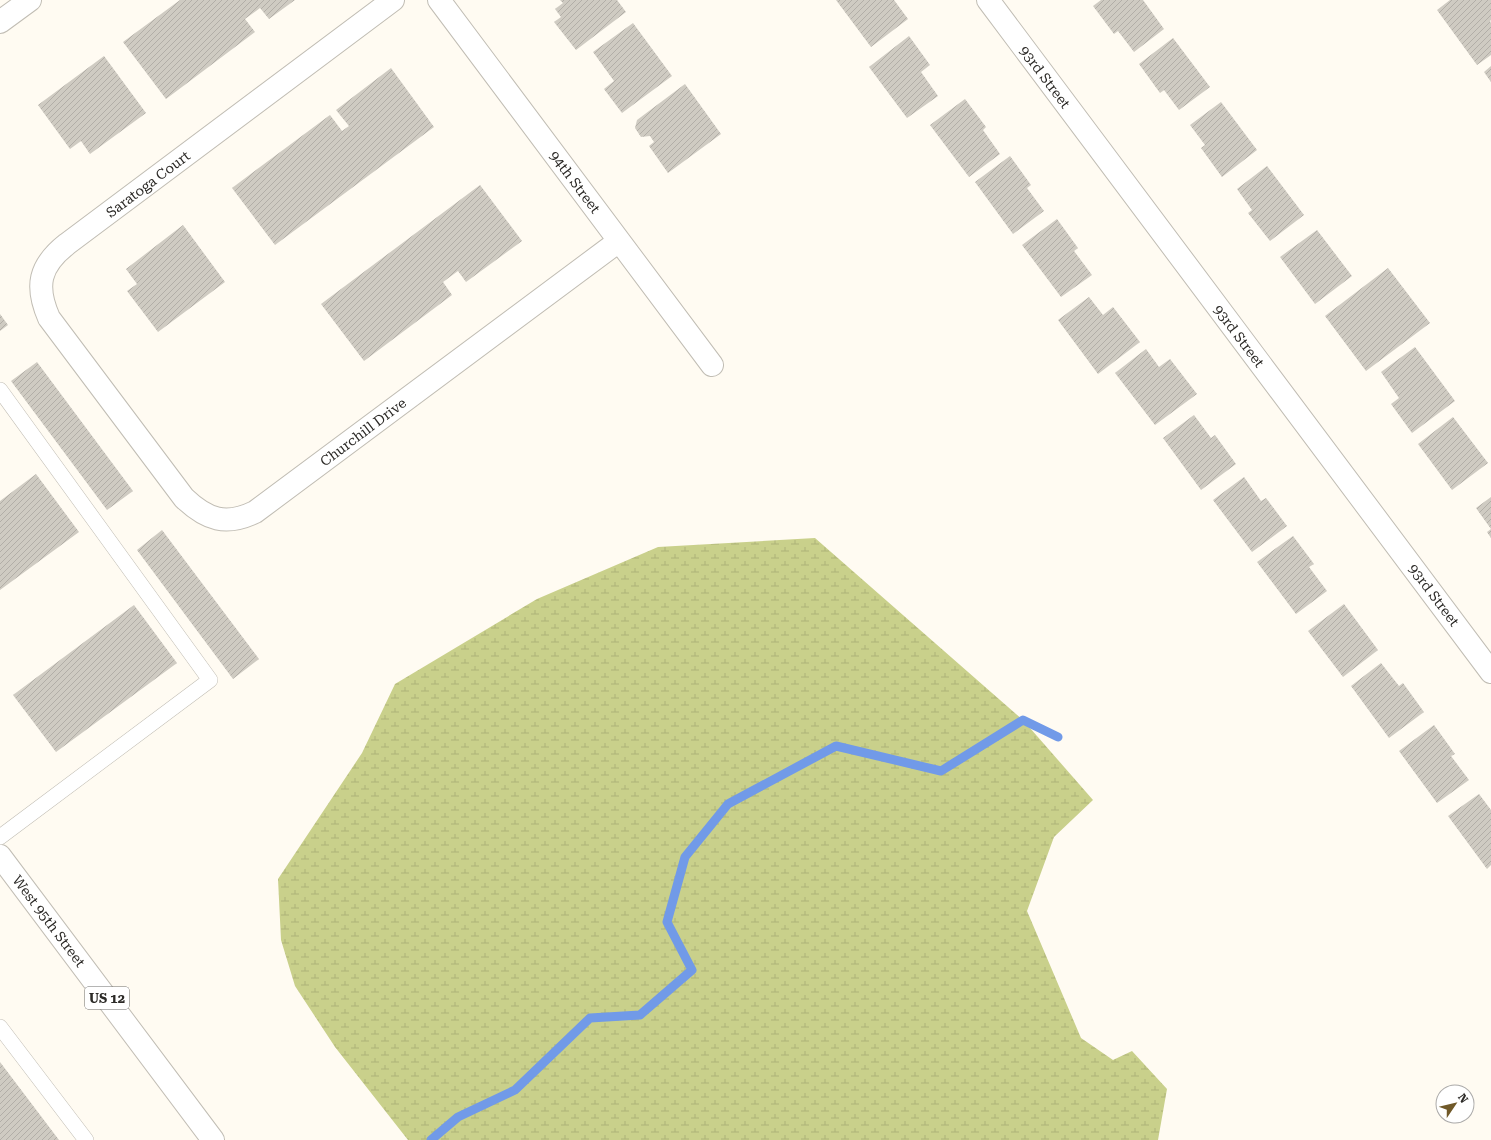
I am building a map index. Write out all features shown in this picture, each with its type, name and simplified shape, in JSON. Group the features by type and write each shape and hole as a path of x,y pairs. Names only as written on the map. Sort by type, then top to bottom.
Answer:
{"street":[{"path":"0,22 30,0"},
{"name":"Saratoga Court","path":"121,415 49,318 43,304 40,290 43,275 50,260 56,252 392,0"},
{"name":"94th Street","path":"439,0 712,365"},
{"name":"93rd Street","path":"988,0 1491,672"},
{"name":"Churchill Drive","path":"121,415 184,498 195,508 214,519 233,520 243,518 255,512 619,241"},
{"name":"West 95th Street","path":"0,856 213,1140"}],"lane":[{"path":"0,390 210,680 0,836"},
{"path":"0,1027 86,1140"}],"green space":[{"path":"815,538 1023,720 1093,800 1054,837 1027,911 1081,1038 1113,1060 1132,1051 1167,1089 1158,1140 408,1140 335,1047 295,986 281,940 278,879 362,753 395,684 537,599 658,547"}],"building":[{"path":"180,0 295,0 269,19 260,8 245,19 255,32 166,99 123,42"},
{"path":"560,0 617,0 626,12 576,50 554,22 561,17 555,9 563,3"},
{"path":"836,0 894,0 908,19 871,47"},
{"path":"1101,0 1143,0 1164,29 1134,52 1118,31 1114,34 1093,6"},
{"path":"1450,0 1491,0 1491,55 1477,65 1437,10"},
{"path":"633,23 672,76 622,113 604,89 614,81 593,52"},
{"path":"909,36 930,65 921,72 938,96 907,118 869,67"},
{"path":"1173,38 1210,87 1179,110 1164,90 1160,93 1139,64"},
{"path":"104,56 146,113 90,154 81,141 70,149 38,105"},
{"path":"1491,66 1491,82 1484,72"},
{"path":"391,68 434,127 275,245 232,188 330,115 342,131 349,126 336,110"},
{"path":"685,84 721,134 668,173 649,146 654,142 650,136 641,137 635,128 637,120"},
{"path":"965,99 986,127 983,130 1000,154 969,177 930,125"},
{"path":"1221,102 1257,150 1222,177 1201,148 1205,145 1190,125"},
{"path":"1010,156 1031,185 1027,188 1044,211 1013,234 975,182"},
{"path":"1267,166 1304,215 1270,241 1248,213 1252,210 1237,189"},
{"path":"480,185 522,241 466,282 458,271 443,282 452,295 364,361 321,304"},
{"path":"1057,219 1078,248 1074,251 1092,275 1061,297 1022,245"},
{"path":"183,225 225,282 158,332 127,291 137,284 126,269"},
{"path":"1317,230 1352,276 1315,304 1280,257"},
{"path":"1388,268 1430,323 1366,371 1325,316"},
{"path":"1089,297 1103,315 1113,307 1140,342 1098,374 1058,320"},
{"path":"0,314 8,325 0,331"},
{"path":"1415,347 1455,401 1412,433 1391,404 1399,398 1381,372"},
{"path":"1146,349 1159,367 1170,359 1197,394 1155,425 1115,373"},
{"path":"37,362 133,491 107,510 11,381"},
{"path":"1194,415 1211,438 1215,435 1236,464 1201,490 1163,438"},
{"path":"1453,417 1488,463 1452,490 1418,444"},
{"path":"36,474 79,532 0,590 0,501"},
{"path":"1244,477 1261,501 1266,498 1287,526 1252,552 1213,500"},
{"path":"1491,497 1491,529 1476,508"},
{"path":"1491,529 1491,538 1487,532"},
{"path":"162,530 259,659 233,679 137,550"},
{"path":"1293,536 1314,564 1309,567 1327,591 1296,614 1257,562"},
{"path":"1344,604 1378,650 1343,677 1308,631"},
{"path":"134,605 177,663 56,752 13,695"},
{"path":"1381,663 1399,686 1403,683 1424,712 1389,738 1351,686"},
{"path":"1434,725 1455,754 1451,756 1469,780 1437,803 1399,751"},
{"path":"1479,794 1491,810 1491,865 1487,869 1448,816"},
{"path":"0,1062 59,1140 0,1140"}],"waterway":[{"path":"431,1140 458,1117 515,1090 590,1018 640,1015 692,970 667,922 685,857 728,804 836,746 941,771 1023,720 1058,737"}]}
